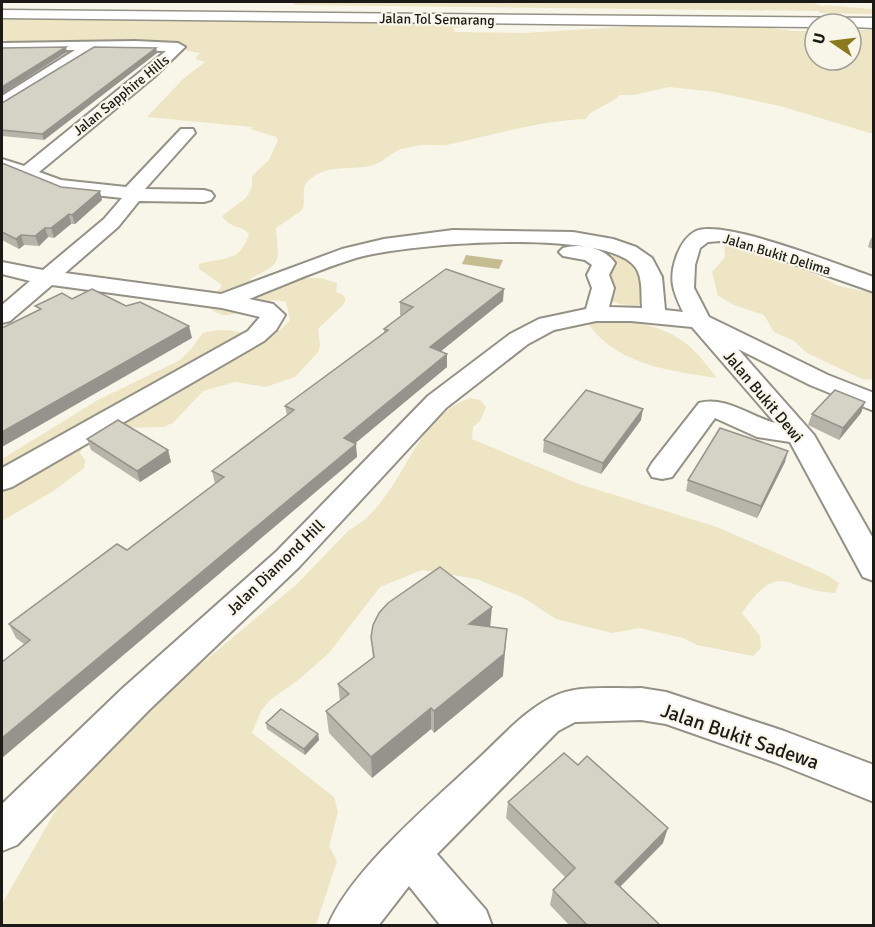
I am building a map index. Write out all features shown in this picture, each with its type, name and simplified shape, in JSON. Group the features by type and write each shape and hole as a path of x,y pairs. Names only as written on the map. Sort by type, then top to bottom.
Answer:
{"highway":[{"name":"Jalan Tol Semarang","path":"2,8 873,16"},
{"name":"Jalan Tol Semarang","path":"2,14 873,23"}],"street":[{"path":"2,103 93,45"},
{"name":"Jalan Sapphire Hills","path":"2,47 178,46 149,74 25,174"},
{"path":"2,316 49,278 117,217 132,194 187,133"},
{"path":"2,164 58,185 132,194 204,196"},
{"name":"Jalan Bukit Delima","path":"699,321 683,288 684,265 691,245 702,236 720,235 761,246 873,285"},
{"path":"222,301 247,294 349,253 384,245 453,236 573,238 606,243 629,251 644,263 651,277 654,317"},
{"path":"557,250 591,254 604,263 598,275 603,288 596,314"},
{"path":"2,268 49,278 222,301 265,309 273,315 268,325 256,336 2,480"},
{"name":"Jalan Diamond Hill","path":"2,831 128,707 288,559 437,402 519,339 547,324 596,314 699,321"},
{"path":"699,321 819,380 873,403"},
{"name":"Jalan Bukit Dewi","path":"699,321 800,435 873,569"},
{"path":"662,470 708,409 717,409 767,431 800,435"},
{"name":"Jalan Bukit Sadewa","path":"350,926 374,892 545,720 570,706 641,704 666,708 784,748 873,784"},
{"path":"410,855 470,926"}],"shaded area":[{"path":"290,2 811,2 822,6 873,9 874,14 818,11 294,5"},
{"path":"2,18 513,23 453,28 455,32 524,33 638,26 772,28 803,31 803,72 863,72 863,30 873,30 873,134 780,106 714,92 669,87 633,95 619,95 589,114 586,119 534,125 448,145 415,146 401,149 373,165 331,170 315,175 305,185 304,204 301,211 276,228 277,260 269,269 249,279 256,283 321,278 337,283 336,292 346,299 343,305 318,329 320,346 318,352 295,377 266,387 235,382 203,391 173,423 163,427 112,428 83,446 80,453 85,460 84,468 55,490 2,521 2,459 98,400 180,360 203,333 222,330 267,335 282,328 290,320 286,302 278,300 225,315 207,307 222,285 199,269 199,264 230,257 241,250 249,234 229,223 222,216 246,198 252,187 252,176 269,160 278,140 276,137 251,129 252,127 147,117 183,79 205,62 195,59 200,53 187,51 183,45 158,42 11,42 2,39"},
{"path":"724,245 751,246 761,254 795,265 839,286 873,293 873,380 862,379 807,353 794,341 774,332 764,315 734,305 718,296 712,272 725,257"},
{"path":"618,254 626,257 640,281 642,294 638,306 612,301 612,285 605,270 607,257"},
{"path":"466,255 503,260 499,269 462,264"},
{"path":"625,321 655,328 678,338 697,354 717,378 663,369 628,357 613,348 587,322"},
{"path":"470,398 480,400 486,407 480,421 473,427 472,439 579,484 717,527 827,575 839,583 835,593 784,582 775,582 766,586 742,613 760,636 761,648 753,656 697,645 683,638 640,628 612,633 556,619 522,597 476,579 422,570 380,587 329,653 297,681 270,700 261,711 252,733 334,797 338,812 329,846 337,861 316,925 2,926 2,904 64,796 186,672 202,663 296,585 349,530 367,517 383,500 419,442 433,424 450,409"}],"building":[{"path":"66,47 2,87 2,48"},
{"path":"94,47 156,48 42,134 2,130 2,103"},
{"path":"2,163 61,187 100,191 72,215 69,214 51,228 45,228 35,236 21,235 16,239 2,232"},
{"path":"446,269 504,289 430,347 447,354 344,438 356,444 2,738 2,662 30,640 9,624 117,544 127,550 224,477 212,471 294,410 285,406 388,330 384,329 413,307 400,302"},
{"path":"92,289 126,306 140,302 189,326 2,432 2,328 41,309 35,306 62,293 72,299"},
{"path":"586,390 643,409 603,463 544,440"},
{"path":"835,390 865,402 843,428 812,414"},
{"path":"118,420 168,450 137,471 87,439"},
{"path":"720,428 788,451 761,506 688,480"},
{"path":"440,567 492,607 469,624 507,629 504,654 434,711 431,708 371,757 326,711 349,694 338,684 374,657 371,637 373,625 379,613 388,603"},
{"path":"281,709 318,734 304,749 266,723"},
{"path":"564,753 578,765 587,756 668,828 615,882 659,926 588,926 553,890 575,868 508,802"}]}
